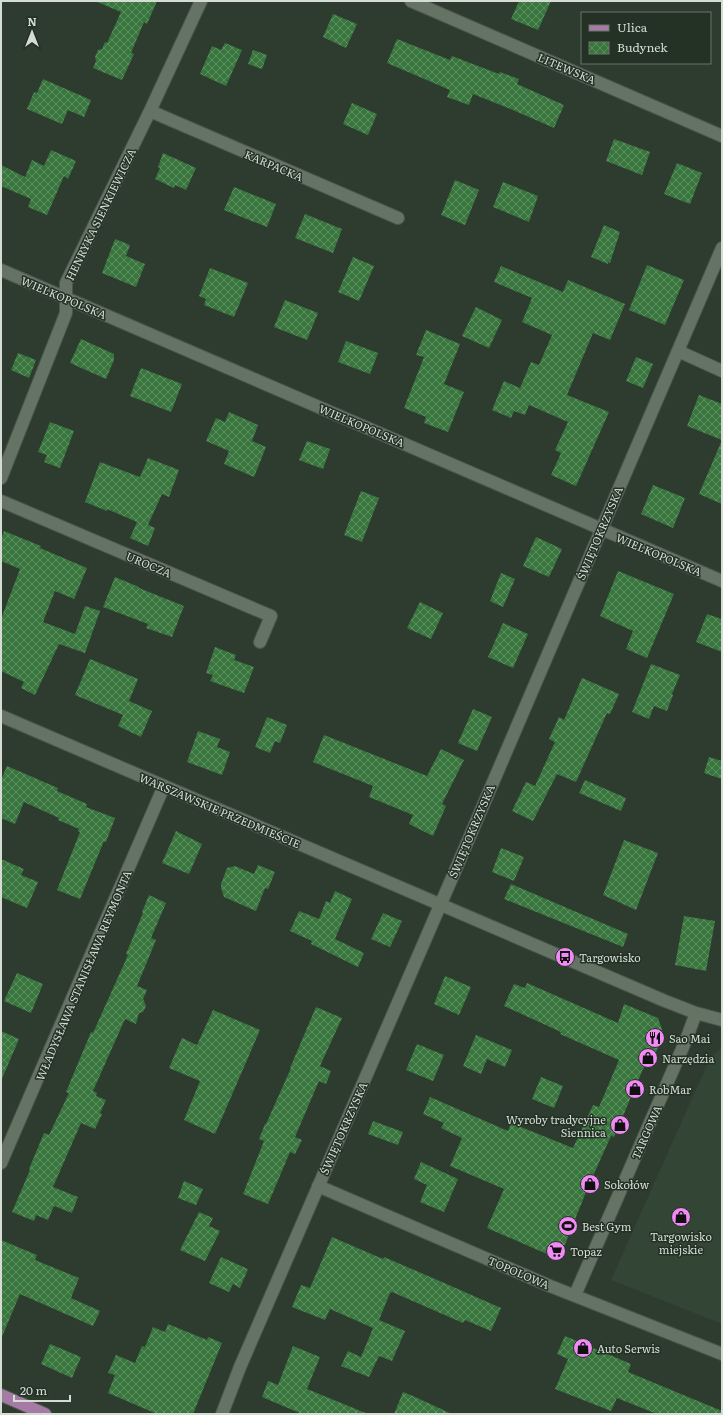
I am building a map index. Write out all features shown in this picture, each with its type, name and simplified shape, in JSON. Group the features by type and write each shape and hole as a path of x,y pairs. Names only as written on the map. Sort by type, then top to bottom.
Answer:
{"main road":[{"path":"1,1395 45,1414"}],"street":[{"name":"HENRYKA SIENKIEWICZA","path":"1,478 66,313 66,283 150,111 201,1"},
{"name":"LITEWSKA","path":"411,1 722,136"},
{"name":"KARPACKA","path":"150,111 398,218"},
{"name":"ŚWIĘTOKRZYSKA","path":"222,1414 240,1367 722,248"},
{"name":"WIELKOPOLSKA","path":"1,270 722,581"},
{"path":"678,351 722,370"},
{"name":"UROCZA","path":"1,501 271,616 260,642"},
{"name":"WARSZAWSKIE PRZEDMIEŚCIE","path":"1,716 644,992 696,1013 722,1020"},
{"name":"WŁADYSŁAWA STANISŁAWA REYMONTA","path":"1,1163 164,786"},
{"name":"TARGOWA","path":"575,1295 686,1040 696,1013"},
{"name":"TOPOLOWA","path":"318,1186 575,1295 722,1354"}],"shaded area":[{"name":"Targowisko miejskie","path":"722,1048 722,1324 611,1280 711,1056"}],"building":[{"path":"95,1 157,1 147,24 144,22 131,53 134,54 122,80 93,68 98,50 102,49 105,42 107,43 121,12"},
{"path":"519,1 551,1 538,30 511,19"},
{"path":"333,14 357,24 346,48 323,37"},
{"path":"397,39 450,60 452,56 499,74 500,72 519,79 517,84 564,105 554,128 473,94 469,105 447,97 450,90 387,63"},
{"path":"225,43 242,50 226,86 200,74 212,46 221,50"},
{"path":"253,50 267,55 262,69 248,64"},
{"path":"43,79 91,100 84,117 68,110 62,124 27,109 34,92 37,93"},
{"path":"352,103 377,114 368,135 343,124"},
{"path":"614,139 650,152 642,175 606,161"},
{"path":"51,150 76,161 68,179 64,176 47,215 28,207 31,199 1,186 1,165 25,177 32,160 44,166"},
{"path":"163,153 196,168 186,190 175,185 174,188 155,179 160,168 158,167"},
{"path":"677,163 702,173 690,204 664,194"},
{"path":"455,180 479,190 465,225 441,215"},
{"path":"503,182 538,196 529,222 493,207"},
{"path":"234,187 276,204 267,227 224,210"},
{"path":"305,214 342,229 333,253 295,238"},
{"path":"604,225 620,232 610,263 608,262 608,264 591,257"},
{"path":"115,239 130,245 126,256 145,264 136,287 102,273"},
{"path":"353,257 374,266 359,301 338,292"},
{"path":"647,265 684,280 665,325 629,310"},
{"path":"501,266 563,292 568,280 625,304 610,340 593,333 567,395 609,412 576,486 551,475 561,453 555,450 568,422 529,405 525,415 514,411 511,418 492,410 504,381 520,388 531,362 539,365 552,335 522,322 532,298 494,282"},
{"path":"210,268 248,283 234,317 204,305 206,299 199,296"},
{"path":"285,300 318,313 307,340 274,327"},
{"path":"476,307 502,320 489,348 462,336"},
{"path":"426,330 460,344 444,384 464,392 448,432 424,423 426,417 404,408 424,357 416,355"},
{"path":"81,339 114,354 114,360 106,379 70,363"},
{"path":"346,341 378,353 370,374 338,362"},
{"path":"18,353 36,360 29,378 11,370"},
{"path":"636,357 653,364 643,388 626,381"},
{"path":"141,368 182,384 171,412 130,396"},
{"path":"699,395 722,404 722,440 687,426"},
{"path":"229,412 258,425 252,441 266,447 254,477 224,464 229,451 206,441 216,418 225,422"},
{"path":"50,422 74,431 60,468 44,462 47,455 38,452"},
{"path":"722,440 722,504 699,494"},
{"path":"307,441 330,449 323,469 299,460"},
{"path":"148,458 179,470 169,497 162,494 148,525 155,528 148,546 130,538 137,522 107,509 107,511 85,502 100,462 140,477"},
{"path":"653,485 685,498 673,528 641,514"},
{"path":"361,491 379,498 362,542 344,535"},
{"path":"4,531 41,546 40,548 87,568 74,599 55,591 43,622 75,634 85,606 100,611 85,653 59,644 35,695 21,688 24,682 1,671 1,619 20,569 1,561 1,539"},
{"path":"536,537 562,549 549,577 523,566"},
{"path":"618,571 674,594 647,658 626,649 633,631 600,616"},
{"path":"501,573 515,579 503,607 490,601"},
{"path":"115,577 184,606 172,637 146,628 148,624 103,607"},
{"path":"420,602 443,613 431,639 407,628"},
{"path":"707,614 722,619 722,652 696,642"},
{"path":"503,623 528,634 513,668 488,657"},
{"path":"215,647 236,655 234,660 254,667 244,693 210,681 213,675 206,673"},
{"path":"90,659 138,679 129,701 152,711 141,737 118,726 123,715 75,695"},
{"path":"651,664 680,675 667,711 654,706 649,719 632,712"},
{"path":"582,678 619,694 610,714 607,713 576,782 557,774 533,821 512,811 526,782 535,786 555,742 549,739 559,717 564,720"},
{"path":"473,709 492,717 477,751 458,743"},
{"path":"267,717 287,725 280,743 275,741 270,753 255,747"},
{"path":"198,731 220,739 217,747 230,752 222,775 187,762"},
{"path":"324,735 427,776 441,749 464,760 442,804 446,806 433,836 409,824 413,815 369,797 373,786 313,762"},
{"path":"709,757 722,761 722,779 704,773"},
{"path":"7,766 58,788 57,791 87,804 86,807 115,818 106,842 104,841 80,899 57,890 80,832 78,831 79,829 24,802 15,824 1,818 1,780"},
{"path":"585,780 626,798 621,811 579,793"},
{"path":"176,831 202,844 189,874 162,863"},
{"path":"624,840 658,853 636,910 603,895"},
{"path":"501,848 524,857 514,881 492,872"},
{"path":"1,859 24,869 21,875 38,882 27,908 1,897"},
{"path":"258,865 275,872 268,889 265,888 256,911 224,897 221,884 227,868 235,866 254,874"},
{"path":"511,884 628,934 623,947 504,899"},
{"path":"335,891 352,899 335,939 364,953 358,967 311,944 312,941 290,931 299,911 319,919 326,901 330,903"},
{"path":"149,895 166,903 151,938 156,940 137,986 147,990 143,999 146,1006 143,1012 139,1013 136,1024 125,1019 93,1091 97,1093 96,1096 106,1100 100,1113 102,1114 95,1129 81,1123 53,1187 78,1197 72,1213 54,1206 48,1220 36,1215 34,1221 12,1212 44,1133 49,1135 69,1093 66,1092 91,1032 93,1033 128,955 126,954"},
{"path":"383,913 402,921 390,947 371,939"},
{"path":"684,916 715,921 706,971 675,965"},
{"path":"17,973 43,984 31,1013 4,1001"},
{"path":"445,976 471,987 459,1015 434,1004"},
{"path":"527,983 618,1023 624,1004 658,1018 662,1029 660,1034 663,1036 654,1057 649,1055 614,1137 611,1136 588,1187 563,1248 547,1254 487,1228 504,1189 450,1166 462,1138 441,1128 444,1123 423,1114 430,1097 508,1131 511,1123 573,1148 593,1105 599,1107 619,1060 560,1034 561,1032 504,1006 514,984 525,988"},
{"path":"316,1007 342,1018 320,1066 331,1071 326,1084 319,1081 295,1137 302,1140 295,1154 290,1152 268,1204 243,1194 264,1141 259,1139 291,1068"},
{"path":"213,1010 260,1030 215,1134 184,1120 200,1081 169,1068 182,1038 197,1045"},
{"path":"1,1031 19,1039 1,1081"},
{"path":"476,1035 512,1050 505,1067 487,1059 481,1074 463,1066"},
{"path":"417,1044 444,1055 433,1081 406,1070"},
{"path":"541,1077 563,1086 554,1108 532,1099"},
{"path":"373,1121 403,1132 398,1145 368,1134"},
{"path":"421,1162 458,1179 444,1212 420,1202 427,1185 414,1179"},
{"path":"184,1181 203,1189 196,1205 178,1198"},
{"path":"199,1212 213,1218 209,1226 220,1231 205,1261 180,1250"},
{"path":"332,1237 383,1259 384,1257 501,1308 491,1331 465,1320 463,1323 392,1292 390,1293 379,1320 405,1331 392,1361 379,1356 369,1377 341,1366 348,1351 361,1357 373,1328 330,1309 325,1320 292,1307 301,1285 310,1288"},
{"path":"1,1240 37,1255 35,1260 79,1278 71,1298 100,1311 93,1326 20,1294 1,1339"},
{"path":"221,1257 248,1269 240,1288 233,1284 229,1292 209,1283"},
{"path":"168,1324 207,1340 208,1337 222,1343 193,1414 157,1414 108,1393 115,1375 108,1373 116,1355 135,1363 142,1346 145,1347 153,1327 165,1332"},
{"path":"565,1336 631,1364 628,1372 722,1411 722,1414 657,1414 617,1398 611,1411 555,1389 568,1359 557,1354"},
{"path":"50,1344 81,1357 72,1378 41,1364"},
{"path":"293,1346 320,1357 307,1389 368,1414 302,1414 262,1397 268,1381 278,1385"},
{"path":"403,1392 413,1396 452,1414 394,1414"}],"place":[{"name":"Targowisko","path":"565,957"},
{"name":"Sao Mai","path":"655,1038"},
{"name":"Narzędzia","path":"648,1058"},
{"name":"RobMar","path":"635,1089"},
{"name":"Wyroby tradycyjne Siennica","path":"620,1125"},
{"name":"Sokołów","path":"590,1184"},
{"name":"Targowisko miejskie","path":"681,1217"},
{"name":"Best Gym","path":"568,1226"},
{"name":"Topaz","path":"556,1251"},
{"name":"Auto Serwis","path":"583,1348"}]}
